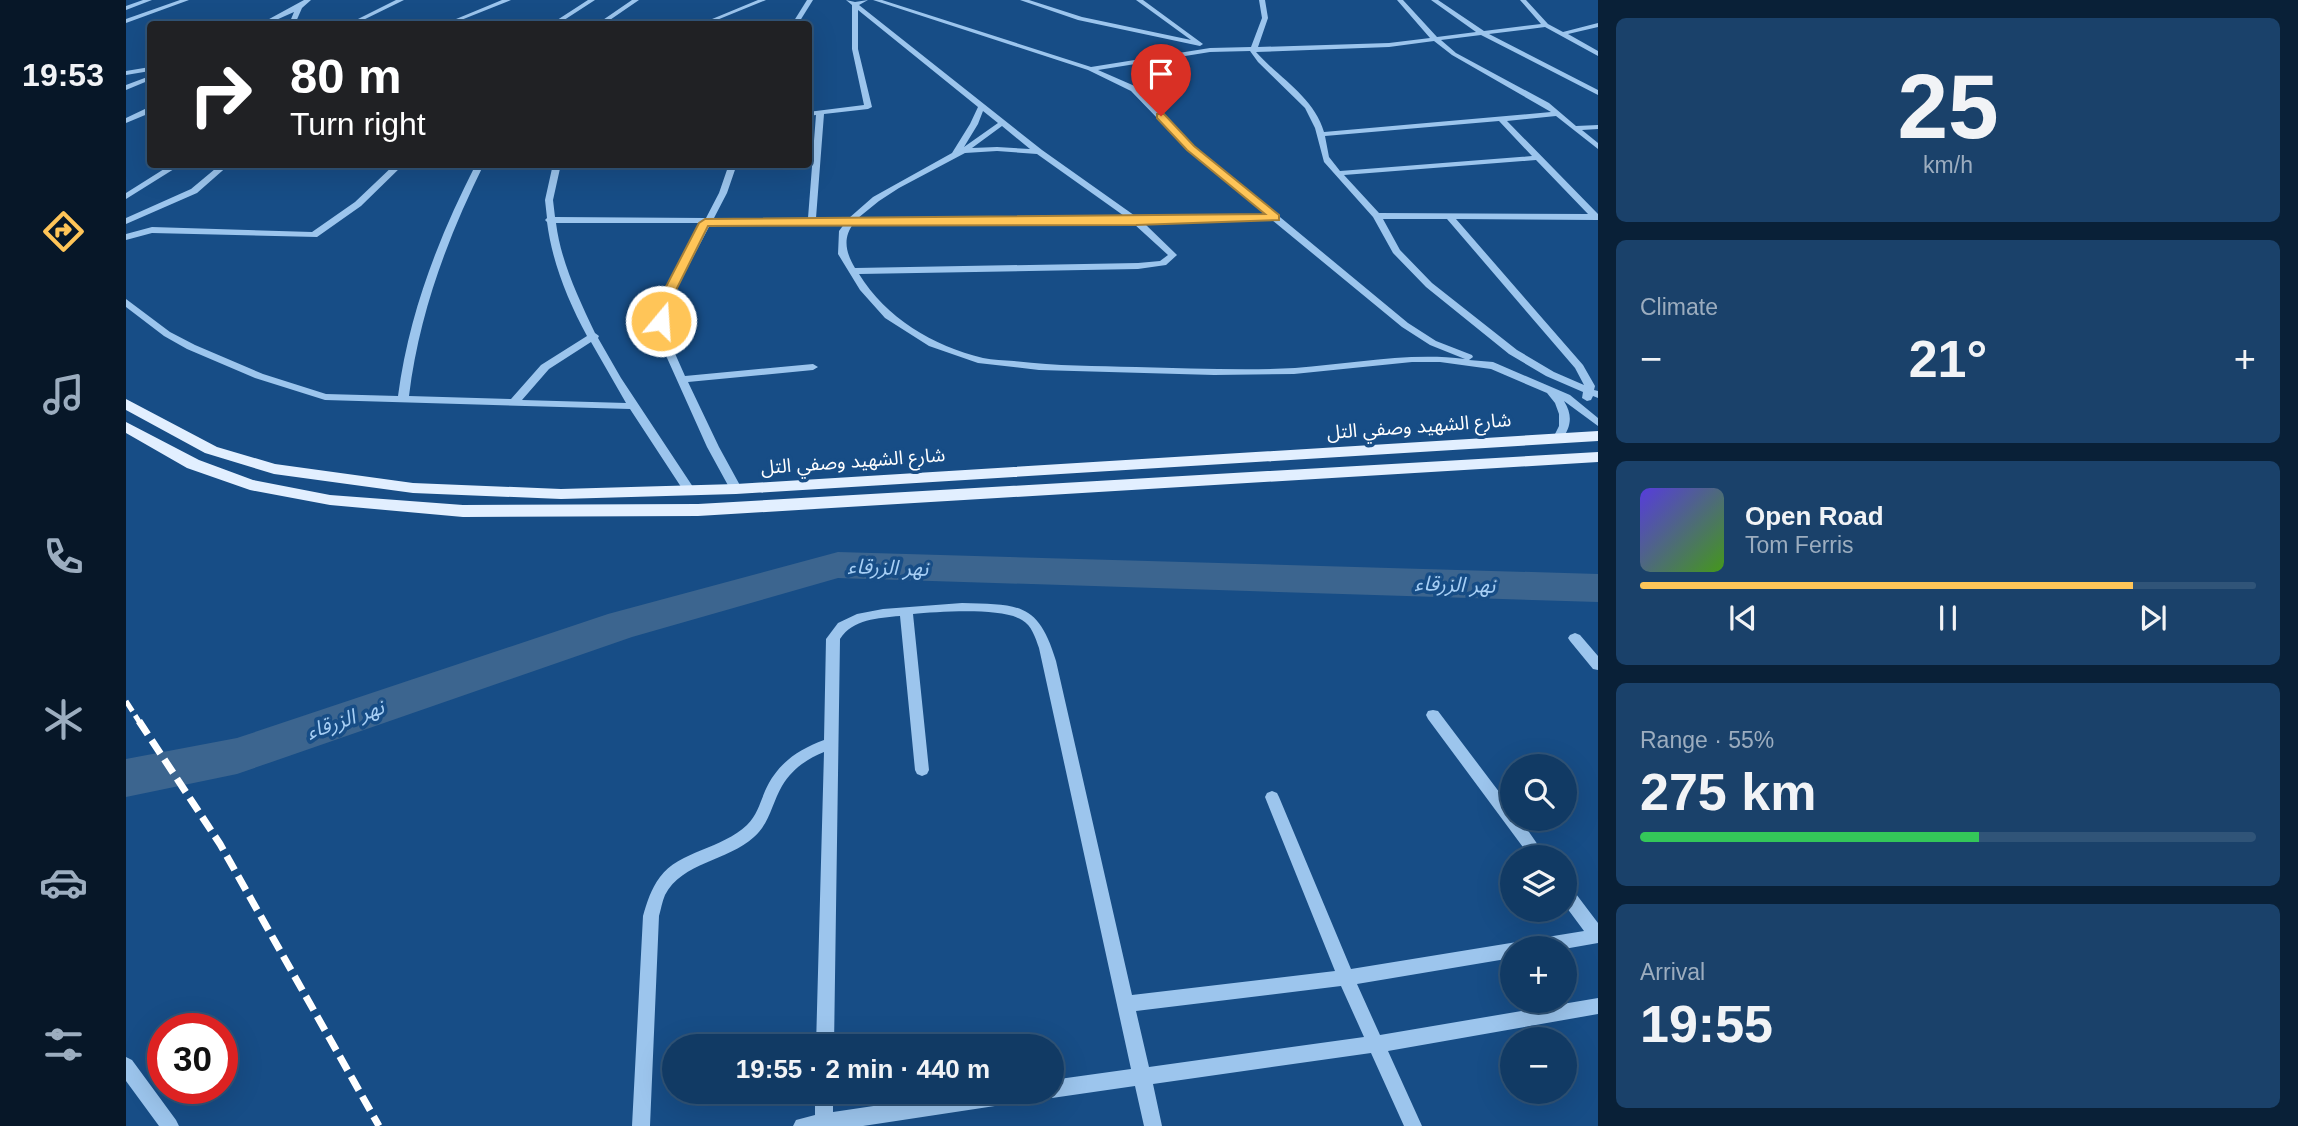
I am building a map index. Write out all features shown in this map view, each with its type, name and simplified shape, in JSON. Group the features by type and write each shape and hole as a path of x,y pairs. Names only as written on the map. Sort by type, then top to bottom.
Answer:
{"main road":[{"name":"شارع الشهيد وصفي التل","path":"126,404 211,450 241,461 318,477 413,488 561,494 736,489 1598,436"},
{"name":"شارع الشهيد وصفي التل","path":"126,427 193,464 250,485 330,500 463,511 698,510 1598,457"}],"street":[{"path":"126,8 149,0"},
{"path":"126,21 186,0"},
{"path":"269,21 308,0"},
{"path":"357,21 401,0"},
{"path":"456,21 508,0"},
{"path":"559,21 592,0"},
{"path":"604,21 636,0"},
{"path":"710,21 763,0"},
{"path":"797,21 810,0"},
{"path":"852,2 865,0"},
{"path":"876,0 1090,69 1134,89 1191,148 1418,334 1448,350 1550,389 1579,405 1598,423"},
{"path":"1023,0 1080,19 1200,44"},
{"path":"1139,0 1210,50"},
{"path":"1252,48 1265,19 1262,0"},
{"path":"1401,0 1436,40 1462,60 1558,114 1598,147"},
{"path":"1434,0 1485,35 1598,93"},
{"path":"1523,0 1546,24 1598,54"},
{"path":"852,2 981,107 1136,221 1170,251 1172,258 1163,263 1138,266 854,271"},
{"path":"812,114 868,107 855,49 852,2"},
{"path":"292,21 299,7"},
{"path":"1090,69 1210,50 1357,46 1436,40 1485,35 1546,24"},
{"path":"1561,34 1598,25"},
{"path":"1252,48 1307,105 1323,134 1323,154 1377,216 1396,251 1429,285 1513,352 1550,374 1594,394"},
{"path":"126,74 147,70"},
{"path":"126,88 147,79"},
{"path":"956,153 981,107"},
{"path":"126,121 147,111"},
{"path":"811,221 820,113"},
{"path":"1323,134 1558,114"},
{"path":"1502,120 1596,217"},
{"path":"1002,122 984,139 915,175 850,220 843,231 842,254 874,302 904,329 957,354 1009,365 1122,370 1294,371 1440,359 1494,366"},
{"path":"1577,128 1598,127"},
{"path":"956,153 997,149 1040,152"},
{"path":"1339,173 1538,158"},
{"path":"126,197 172,168"},
{"path":"126,221 194,191 221,168"},
{"path":"126,237 152,230 314,235 358,204 396,168"},
{"path":"403,400 408,352 419,306 461,201 478,168"},
{"path":"556,168 549,187 550,220 559,267 634,406 689,490"},
{"path":"732,168 726,186 661,314 664,340 736,489"},
{"path":"1377,216 1596,217"},
{"path":"1450,216 1579,367 1594,394"},
{"path":"550,220 705,223 850,220 1136,221 1275,217"},
{"path":"126,302 179,341 289,387 341,399 634,406"},
{"path":"513,403 545,367 594,336"},
{"path":"682,379 813,367"},
{"path":"1550,389 1562,403 1566,418 1558,438"},
{"path":"1579,405 1594,394"},
{"path":"1579,405 1598,409"},
{"path":"825,1034 834,639 839,630 854,620 906,610 955,608 1009,611 1025,616 1035,626 1049,661 1153,1126"},
{"path":"906,610 922,770"},
{"path":"1575,638 1598,664"},
{"path":"1433,715 1529,845"},
{"path":"641,1126 651,916 655,894 665,880 678,870 751,831 764,814 782,772 807,752 832,743"},
{"path":"1272,797 1346,978 1412,1126"},
{"path":"1577,908 1598,936 1577,939"},
{"path":"1125,1004 1346,978 1500,952"},
{"path":"1064,1087 1376,1044 1598,1006"},
{"path":"126,1066 170,1126"},
{"path":"824,1104 824,1121"},
{"path":"802,1126 944,1104"}],"waterway":[{"name":"نهر الزرقاء","path":"126,778 237,756 622,625 838,565 1598,588"}],"railway":[{"path":"126,701 140,723"},
{"path":"139,721 220,844 379,1126"}],"route":[{"path":"661,321 663,304 705,223 850,220 1136,221 1275,217 1191,148 1161,116"}]}
